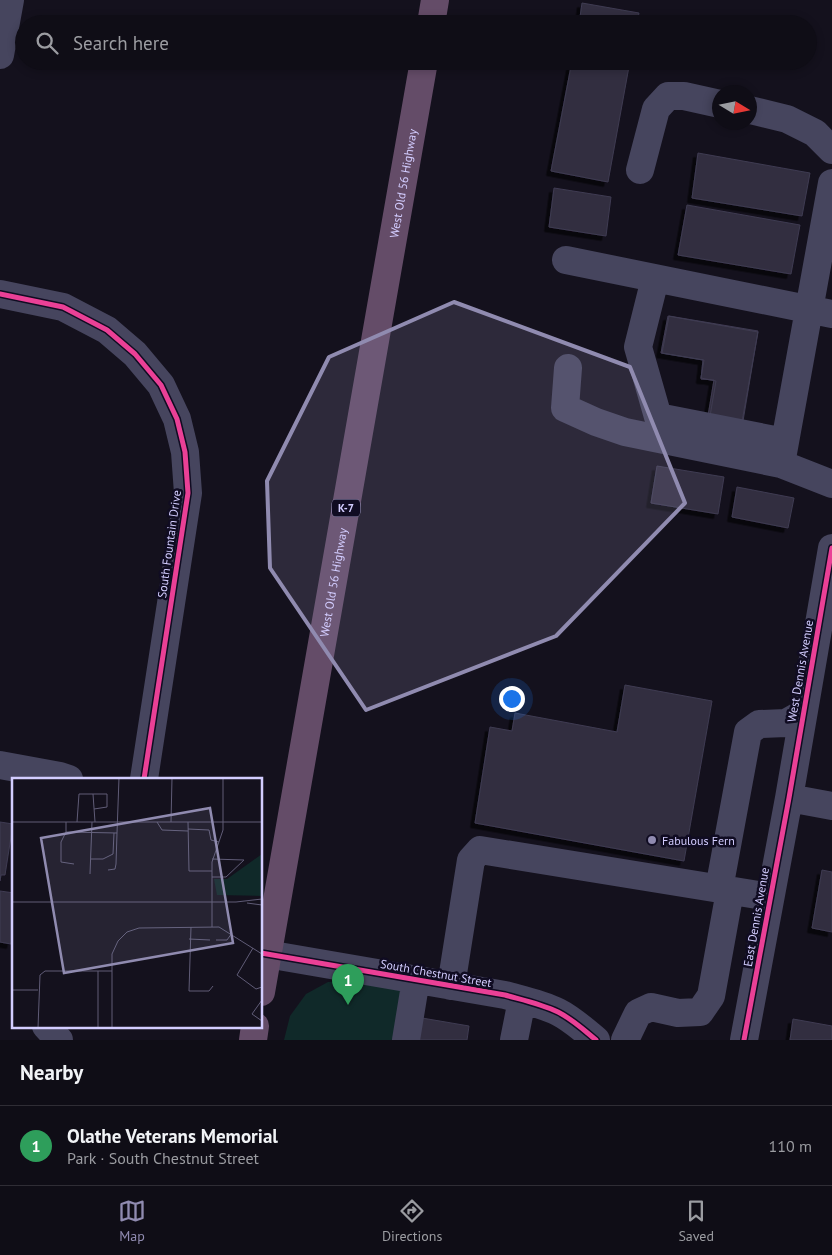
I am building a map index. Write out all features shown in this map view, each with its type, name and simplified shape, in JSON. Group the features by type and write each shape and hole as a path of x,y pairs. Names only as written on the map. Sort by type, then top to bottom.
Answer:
{"highway":[{"path":"432,15 435,0"},
{"name":"West Old 56 Highway","path":"265,954 422,70"},
{"name":"K-7","path":"262,982 265,954"}],"street":[{"path":"0,55 10,0"},
{"path":"640,170 656,109 668,96 684,96 712,102"},
{"path":"757,112 787,119 815,132 832,150"},
{"path":"783,453 821,311 832,183"},
{"path":"566,260 821,311"},
{"path":"655,279 638,347 658,417 783,453 832,484"},
{"name":"South Fountain Drive","path":"0,294 63,307 108,330 135,354 161,385 176,419 185,452 188,493 144,778"},
{"path":"568,368 565,408 596,422 625,432 783,453"},
{"name":"West Dennis Avenue","path":"789,798 832,548"},
{"path":"625,1040 638,1013 651,1007 678,1013 700,1012 711,996 724,890 748,732 759,724 786,723 802,714"},
{"path":"0,765 65,778"},
{"path":"789,798 832,806"},
{"name":"East Dennis Avenue","path":"744,1040 789,798"},
{"path":"451,986 471,860 480,850 770,897"},
{"name":"South Chestnut Street","path":"265,954 416,979 540,1004 574,1022 596,1040"},
{"path":"406,1040 416,979"},
{"path":"514,1040 522,1000"},
{"path":"48,1028 61,1040 73,1028"}],"highlighted area":[{"path":"454,302 630,367 685,503 556,636 366,710 270,568 267,481 329,357"}],"green space":[{"path":"356,980 401,988 393,1040 284,1040 290,1016 306,994 328,982"}],"building":[{"path":"582,3 639,13 639,15 580,15"},
{"path":"570,70 628,70 608,182 551,171"},
{"path":"698,153 810,173 802,216 692,198"},
{"path":"554,188 611,197 606,236 549,227"},
{"path":"687,205 800,225 791,274 678,255"},
{"path":"668,316 758,332 742,422 708,416 714,380 701,379 703,360 661,353"},
{"path":"669,316 758,331 743,421 710,416 716,381 701,378 704,360 662,353"},
{"path":"657,466 724,477 718,514 651,503"},
{"path":"737,487 794,498 788,528 732,517"},
{"path":"625,685 712,701 684,861 475,823 490,727 512,731 515,713 617,732"},
{"path":"0,822 12,824 12,830 5,875 1,875 0,881"},
{"path":"822,870 832,872 832,932 812,928"},
{"path":"0,891 12,893 12,939 11,944 0,942"},
{"path":"422,1018 469,1026 467,1040 412,1040"},
{"path":"793,1019 832,1026 832,1040 790,1040"}],"cycle path":[{"path":"0,294 63,307 107,330 135,354 161,385 177,419 185,452 188,493 144,778"},
{"path":"744,1040 789,798 832,548"},
{"path":"262,953 505,995 539,1004 558,1012 573,1021 596,1040"}],"place":[{"name":"Fabulous Fern","path":"652,840"},
{"name":"Olathe Veterans Memorial","path":"348,1005"}]}
